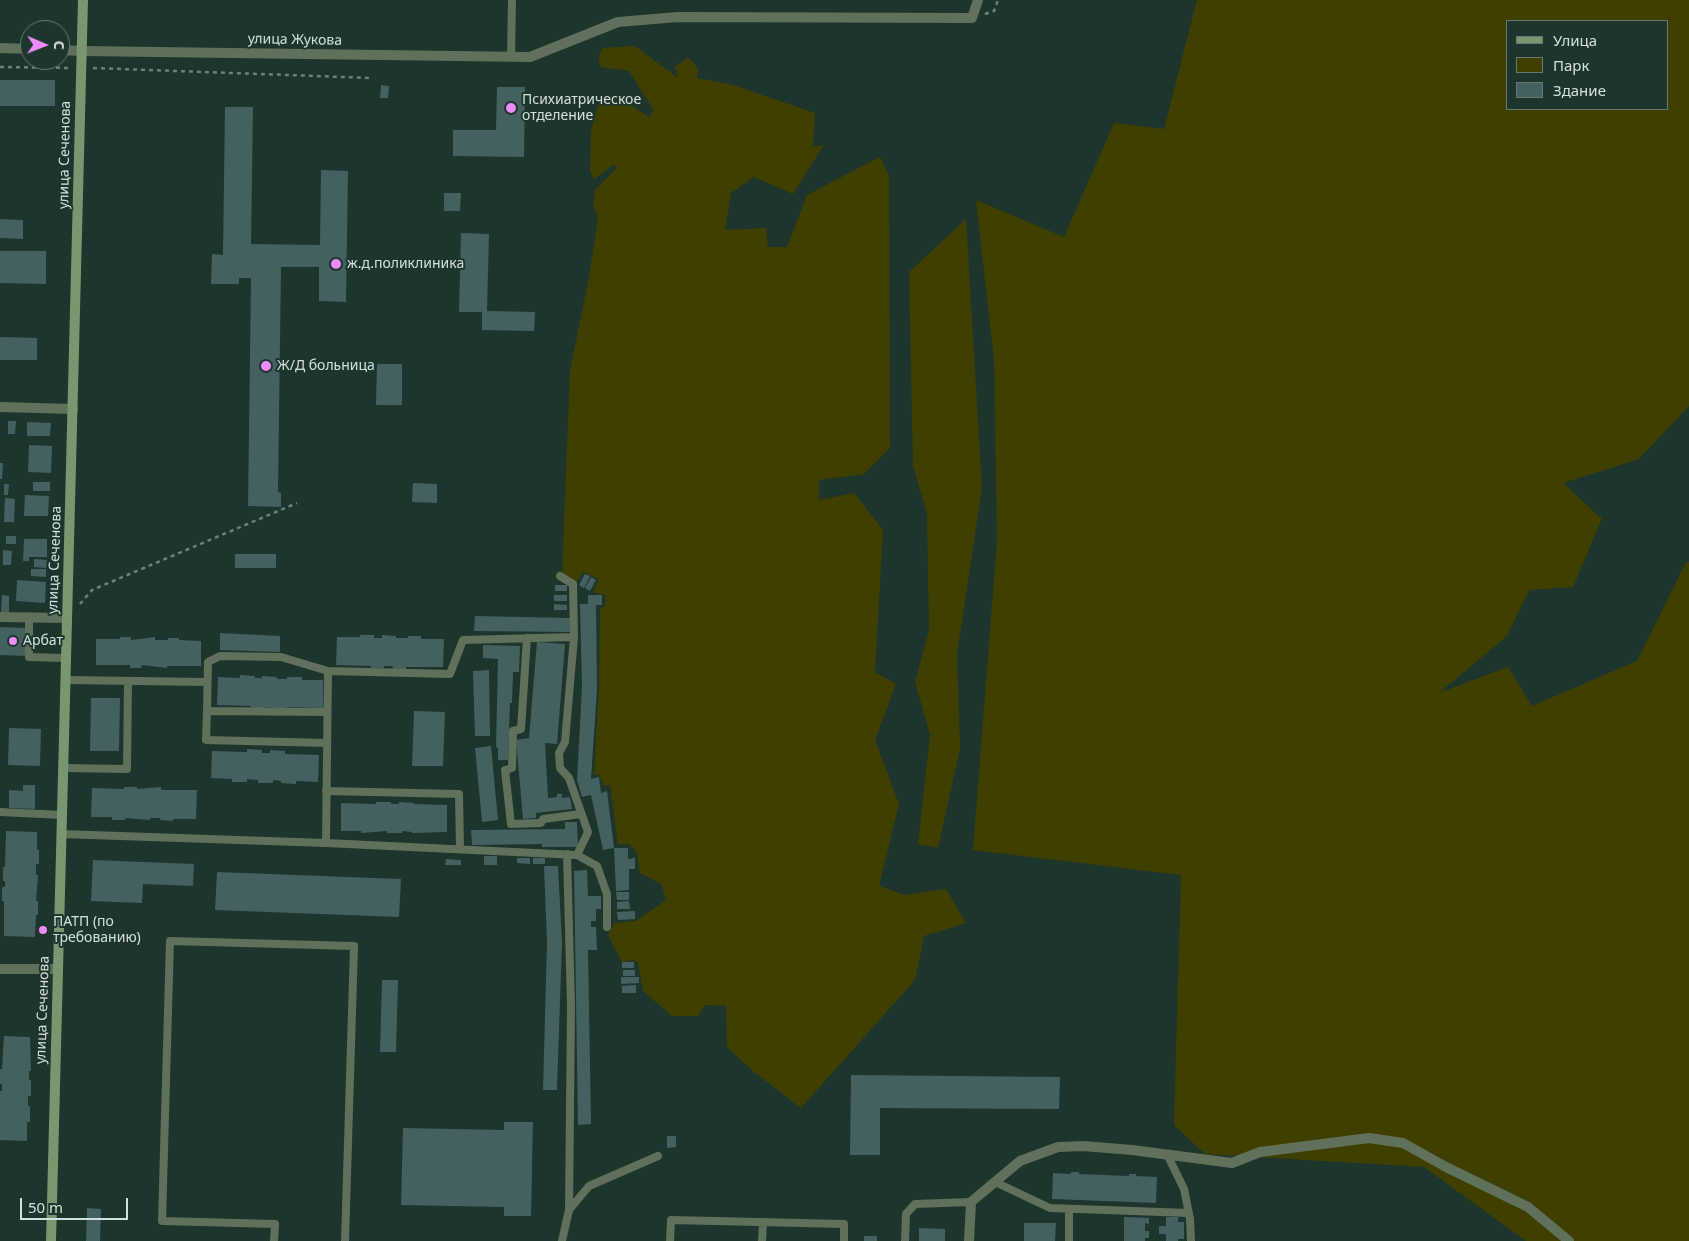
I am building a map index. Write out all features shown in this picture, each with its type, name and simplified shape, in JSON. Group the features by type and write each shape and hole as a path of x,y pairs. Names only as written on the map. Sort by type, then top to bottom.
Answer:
{"main road":[{"name":"улица Сеченова","path":"51,1241 83,0"}],"street":[{"name":"улица Жукова","path":"70,50 530,57 618,22 678,18 972,18 978,0"},
{"path":"0,48 20,49"},
{"path":"0,408 73,410"},
{"path":"0,617 67,618"},
{"path":"0,969 58,969"},
{"path":"969,1241 971,1202 1020,1160 1058,1147 1083,1146 1167,1154 1232,1163 1260,1152 1370,1138 1403,1143 1446,1167 1528,1207 1569,1241"}],"lane":[{"path":"511,57 512,0"},
{"path":"560,576 573,584 574,637 565,742 559,753 560,768 569,778 588,832 578,855"},
{"path":"29,618 29,657 66,658"},
{"path":"327,742 206,740 208,662 220,656 281,657 328,670 450,674 463,640 574,637"},
{"path":"526,638 521,728 514,730 512,768 505,770 511,824 541,823 543,819 581,814"},
{"path":"326,843 328,670"},
{"path":"66,680 207,682"},
{"path":"63,768 127,768 128,681"},
{"path":"207,711 327,712"},
{"path":"326,791 459,794 460,849"},
{"path":"0,812 62,815"},
{"path":"62,834 326,843 578,855 597,866 606,894 607,927"},
{"path":"562,1241 569,1210 571,1006 567,854"},
{"path":"274,1241 275,1224 162,1221 170,941 354,946 345,1241"},
{"path":"1167,1154 1184,1189 1189,1213 1191,1241"},
{"path":"569,1210 589,1186 658,1156"},
{"path":"995,1182 1050,1208 1189,1213"},
{"path":"905,1241 906,1214 915,1204 971,1202"},
{"path":"1069,1209 1069,1241"},
{"path":"670,1241 671,1220 844,1224 844,1241"},
{"path":"762,1241 763,1222"}],"path":[{"path":"0,67 371,78"},
{"path":"67,618 92,590 297,503"}],"green space":[{"path":"1197,0 1689,0 1689,406 1639,459 1563,483 1602,519 1573,587 1529,590 1507,636 1439,693 1508,667 1532,706 1637,661 1686,562 1689,562 1689,1241 1526,1241 1424,1167 1205,1154 1174,1125 1181,875 973,850 997,540 994,360 976,200 1064,237 1114,123 1164,129"},
{"path":"635,46 678,78 675,67 688,57 698,68 697,78 733,85 815,113 813,147 824,145 793,194 754,177 731,193 725,230 766,228 768,247 787,247 807,195 880,157 889,176 890,448 864,474 819,480 819,500 854,493 883,530 875,672 896,684 875,740 899,804 879,886 905,895 946,889 966,923 924,936 915,980 801,1108 753,1071 727,1047 726,1006 705,1005 698,1016 672,1016 643,991 638,963 632,960 622,962 608,935 614,923 636,921 666,900 661,884 640,873 637,853 629,844 618,844 610,785 604,786 599,774 594,775 599,687 600,610 605,605 605,595 593,592 599,579 583,572 577,582 562,573 570,371 589,277 598,218 593,204 595,190 618,167 613,165 594,179 590,171 591,131 598,105 610,96 623,100 650,118 653,109 629,71 601,67 598,59 602,48"},
{"path":"966,219 982,488 957,654 960,749 938,848 918,844 930,735 915,682 929,630 927,514 913,465 909,272"}],"building":[{"path":"0,80 55,80 55,106 0,106"},
{"path":"381,85 389,86 388,98 380,98"},
{"name":"Психиатрическое отделение","path":"497,87 525,87 524,157 453,156 453,130 496,130"},
{"path":"225,107 253,107 251,244 320,245 321,170 348,171 346,302 319,301 319,267 281,267 278,492 281,493 281,507 248,506 251,278 239,278 239,284 211,284 212,254 223,255"},
{"path":"444,193 461,193 460,211 444,211"},
{"path":"0,219 23,220 23,239 0,238"},
{"path":"461,233 489,234 487,311 535,312 534,331 482,330 482,312 459,312"},
{"path":"0,251 46,251 46,284 0,283"},
{"path":"0,337 37,338 37,360 0,360"},
{"path":"377,364 402,364 402,405 376,405"},
{"path":"8,421 16,421 15,434 8,434"},
{"path":"27,422 51,423 50,436 27,436"},
{"path":"29,445 52,446 51,473 28,472"},
{"path":"0,463 3,463 2,479 0,479"},
{"path":"33,482 50,482 50,491 33,491"},
{"path":"413,483 437,484 437,503 412,502"},
{"path":"4,484 9,484 8,495 4,495"},
{"path":"25,495 49,496 48,516 24,516"},
{"path":"5,498 15,499 14,522 4,522"},
{"path":"6,536 16,536 16,544 6,544"},
{"path":"24,539 47,539 47,557 29,557 29,561 23,561"},
{"path":"3,550 12,551 11,565 3,565"},
{"path":"235,554 276,554 276,568 235,568"},
{"path":"34,559 47,560 46,568 34,567"},
{"path":"31,569 46,569 46,577 31,576"},
{"path":"585,574 590,576 584,588 579,585"},
{"path":"591,577 596,580 590,591 585,588"},
{"path":"17,580 46,582 45,603 16,601"},
{"path":"555,585 567,585 567,591 555,591"},
{"path":"2,595 9,596 9,612 1,612"},
{"path":"554,595 567,595 567,601 554,601"},
{"path":"588,595 602,595 602,605 596,605 597,689 591,779 599,777 601,793 607,791 614,848 603,850 591,795 582,797 577,780 582,687 580,604 588,604"},
{"path":"554,604 567,605 567,610 554,610"},
{"path":"475,616 570,618 570,632 474,631"},
{"name":"Арбат","path":"0,627 26,628 26,656 0,655"},
{"path":"220,633 280,636 280,652 220,650"},
{"path":"360,635 374,635 374,638 382,638 382,635 396,636 396,638 421,636 421,639 444,639 443,667 392,669 393,666 371,668 371,666 336,665 337,637 360,637"},
{"path":"120,637 131,637 131,640 155,637 155,640 179,638 179,640 201,641 201,666 167,666 167,668 142,665 141,668 130,668 130,665 96,665 96,639 120,639"},
{"path":"537,642 565,644 557,744 545,743 548,798 557,797 557,794 562,794 562,798 570,797 572,809 536,813 536,818 523,819 516,740 529,738"},
{"path":"483,645 520,646 519,672 513,672 508,760 498,760 498,748 496,747 498,659 483,658"},
{"path":"489,670 490,736 475,736 473,671"},
{"path":"240,675 255,676 255,678 262,678 262,676 277,677 277,679 302,677 302,680 323,680 323,708 287,707 287,710 265,707 265,709 251,709 251,706 217,705 218,677 240,678"},
{"path":"91,698 120,698 119,751 90,751"},
{"path":"414,711 445,712 443,766 412,766"},
{"path":"9,728 41,729 40,766 8,765"},
{"path":"491,746 498,820 482,822 475,748"},
{"path":"247,749 262,750 262,753 270,753 270,750 285,751 285,754 319,755 318,782 296,781 296,784 281,783 281,781 273,780 273,783 258,783 258,780 247,779 247,782 232,782 232,779 211,778 212,751 247,752"},
{"path":"23,785 35,785 35,809 9,808 9,790 23,791"},
{"path":"124,787 137,787 137,789 161,787 161,790 197,790 196,819 173,819 173,821 160,820 160,818 150,818 150,820 125,818 125,820 112,820 112,817 91,817 92,788 124,789"},
{"path":"376,802 447,805 447,832 412,833 402,831 402,833 387,833 387,831 361,833 361,831 341,831 341,803 376,804"},
{"path":"565,822 577,822 578,847 542,847 542,844 472,845 471,830 565,829"},
{"path":"6,831 37,832 39,864 36,864 36,875 38,875 36,901 38,901 38,915 36,915 35,937 4,936 2,887 5,887 3,867 5,867"},
{"path":"614,848 628,848 628,859 635,858 635,869 629,869 629,890 616,891"},
{"path":"484,856 497,856 497,865 484,865"},
{"path":"517,858 530,858 530,864 517,863"},
{"path":"533,858 545,858 545,864 533,864"},
{"path":"446,859 461,860 461,865 445,865"},
{"path":"93,860 194,864 193,886 143,884 142,903 91,901"},
{"path":"544,866 558,866 562,942 557,1090 543,1090 547,943"},
{"path":"587,870 588,896 601,896 601,909 596,909 596,921 591,921 591,927 596,927 597,950 588,950 591,1124 578,1125 574,871"},
{"path":"217,872 401,879 399,917 215,910"},
{"path":"616,892 629,892 629,900 617,900"},
{"path":"629,901 630,909 617,909 617,902"},
{"path":"635,911 635,919 618,920 617,912"},
{"path":"622,962 634,962 634,968 622,968"},
{"path":"623,970 635,970 635,976 623,976"},
{"path":"621,977 639,977 639,983 621,984"},
{"path":"382,980 398,980 396,1052 380,1052"},
{"path":"636,985 636,993 622,993 622,986"},
{"path":"4,1036 30,1037 31,1071 29,1071 29,1080 31,1080 31,1096 28,1096 30,1122 27,1122 27,1141 0,1140 0,1091 2,1091 2,1084 0,1084 0,1069 2,1069"},
{"path":"851,1075 1060,1077 1059,1109 880,1108 880,1155 850,1155"},
{"path":"504,1122 533,1122 531,1216 504,1216 504,1207 401,1205 403,1128 504,1130"},
{"path":"667,1136 676,1136 676,1147 667,1148"},
{"path":"1071,1172 1129,1176 1129,1174 1136,1174 1136,1176 1157,1177 1156,1203 1052,1199 1053,1173 1071,1174"},
{"path":"87,1208 101,1209 100,1241 86,1241"},
{"path":"1124,1217 1149,1218 1149,1224 1145,1223 1145,1231 1149,1231 1149,1238 1145,1238 1145,1241 1124,1241"},
{"path":"1166,1217 1178,1217 1178,1222 1184,1222 1184,1239 1166,1241 1166,1234 1159,1234 1159,1226 1166,1226"},
{"path":"1024,1223 1056,1223 1055,1241 1024,1241"},
{"path":"919,1228 945,1229 945,1241 919,1241"},
{"path":"864,1236 877,1236 877,1241 864,1241"}],"place":[{"name":"Психиатрическое отделение","path":"511,108"},
{"name":"ж.д.поликлиника","path":"336,264"},
{"name":"Ж/Д больница","path":"266,366"},
{"name":"Арбат","path":"13,641"},
{"name":"ПАТП (по требованию)","path":"43,930"}]}
